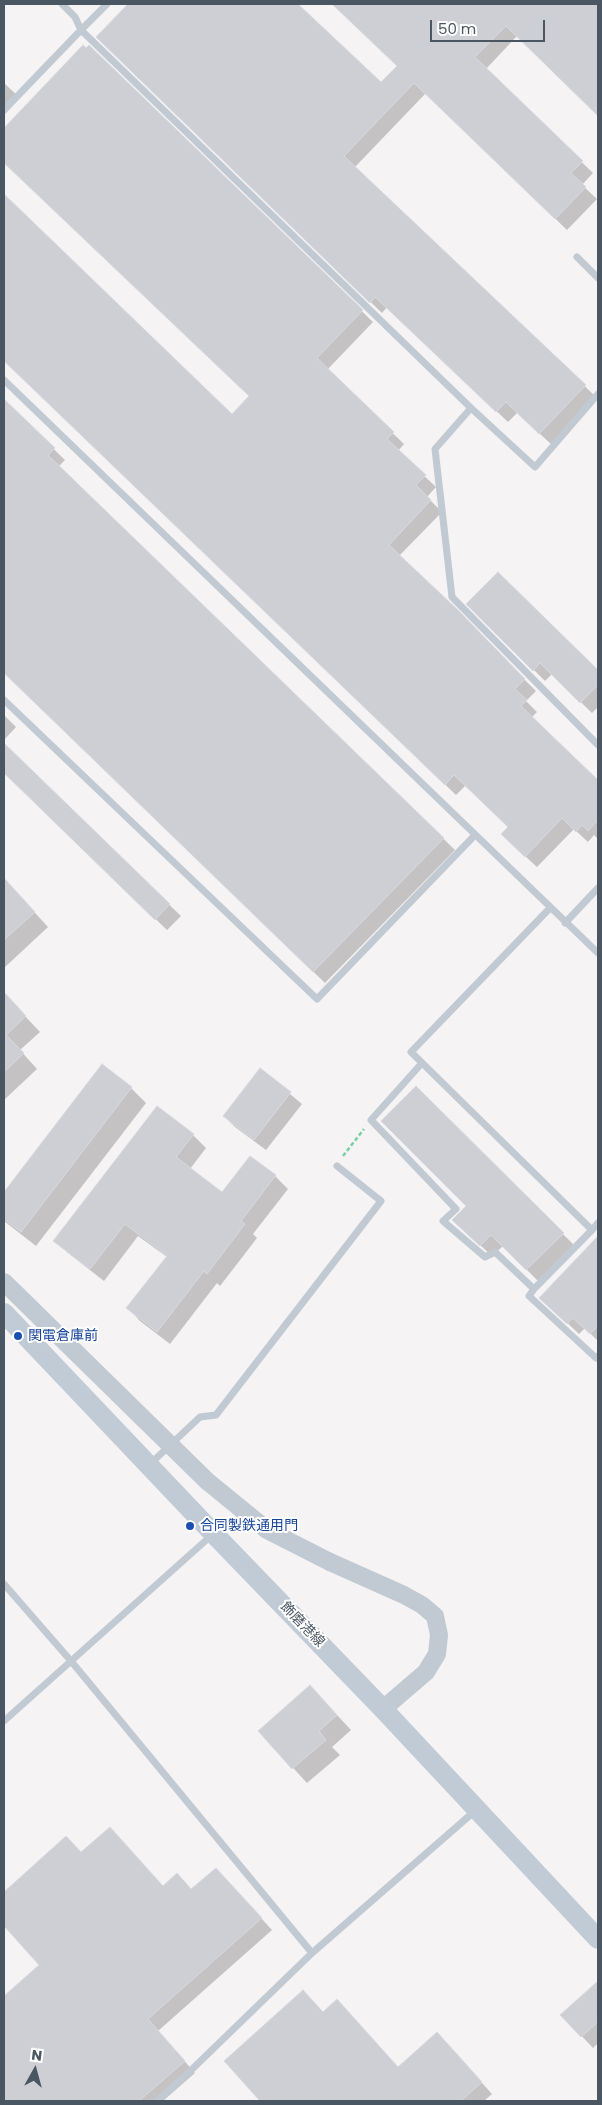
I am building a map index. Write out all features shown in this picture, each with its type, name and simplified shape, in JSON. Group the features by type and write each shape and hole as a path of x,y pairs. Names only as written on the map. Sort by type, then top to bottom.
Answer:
{"main road":[{"name":"飾磨港線","path":"4,1313 383,1710 598,1939"}],"street":[{"path":"4,1282 207,1481 267,1530 330,1562 422,1604 435,1616 439,1635 437,1654 426,1672 383,1710"}],"lane":[{"path":"62,4 75,17 81,30 471,408 535,467 598,394"},
{"path":"4,110 107,4"},
{"path":"577,257 598,278"},
{"path":"4,380 598,954"},
{"path":"471,408 435,449 452,597 598,745"},
{"path":"4,700 316,999 474,835"},
{"path":"566,923 598,888"},
{"path":"550,908 411,1052 592,1230"},
{"path":"422,1063 371,1120 456,1209 443,1221 485,1256 495,1252 534,1289"},
{"path":"149,1466 200,1417 216,1415 381,1201 338,1163"},
{"path":"598,1223 529,1296 596,1358 598,1356"},
{"path":"4,1721 213,1534"},
{"path":"4,1584 71,1660 312,1953"},
{"path":"157,2101 312,1953 476,1810"}],"path":[{"path":"338,1163 371,1120"}],"building":[{"path":"128,4 298,4 381,82 397,66 332,4 598,4 598,116 506,26 475,57 583,161 571,173 586,187 555,219 414,83 344,156 586,385 539,434 506,402 496,412 375,297 370,303 96,37"},
{"path":"83,45 86,48 89,45 363,310 317,358 394,432 387,439 426,475 416,485 431,500 389,545 459,611 525,679 515,689 527,700 521,706 598,780 598,820 588,831 582,825 576,832 562,818 525,857 501,834 508,827 454,775 445,785 4,361 4,194 232,414 249,396 4,163 4,128"},
{"path":"4,399 55,448 48,455 444,838 313,972 4,673"},
{"path":"498,572 598,670 598,685 580,703 540,663 533,671 466,604"},
{"path":"4,743 170,904 155,920 4,773"},
{"path":"4,878 35,912 4,940"},
{"path":"4,992 26,1016 6,1035 24,1053 4,1072"},
{"path":"102,1064 132,1087 21,1232 4,1219 4,1192"},
{"path":"260,1068 291,1092 254,1140 223,1116"},
{"path":"416,1086 564,1233 526,1270 491,1235 480,1246 452,1220 466,1206 381,1121"},
{"path":"157,1106 194,1134 176,1157 222,1192 250,1156 276,1175 241,1221 245,1224 207,1274 204,1271 157,1332 126,1308 167,1256 125,1224 90,1269 53,1241"},
{"path":"598,1236 598,1326 590,1334 573,1318 567,1324 539,1298"},
{"path":"310,1685 337,1715 319,1731 326,1740 292,1769 258,1731"},
{"path":"110,1827 163,1886 177,1873 191,1889 216,1868 262,1918 148,2019 185,2061 139,2101 4,2101 4,1996 39,1965 4,1926 4,1892 66,1836 81,1852"},
{"path":"598,1981 598,2022 581,2037 560,2015"},
{"path":"303,1990 323,2012 337,1999 398,2067 437,2032 482,2082 461,2101 260,2101 224,2061"}],"place":[{"name":"関電倉庫前","path":"18,1336"},
{"name":"合同製鉄通用門","path":"190,1526"}]}
